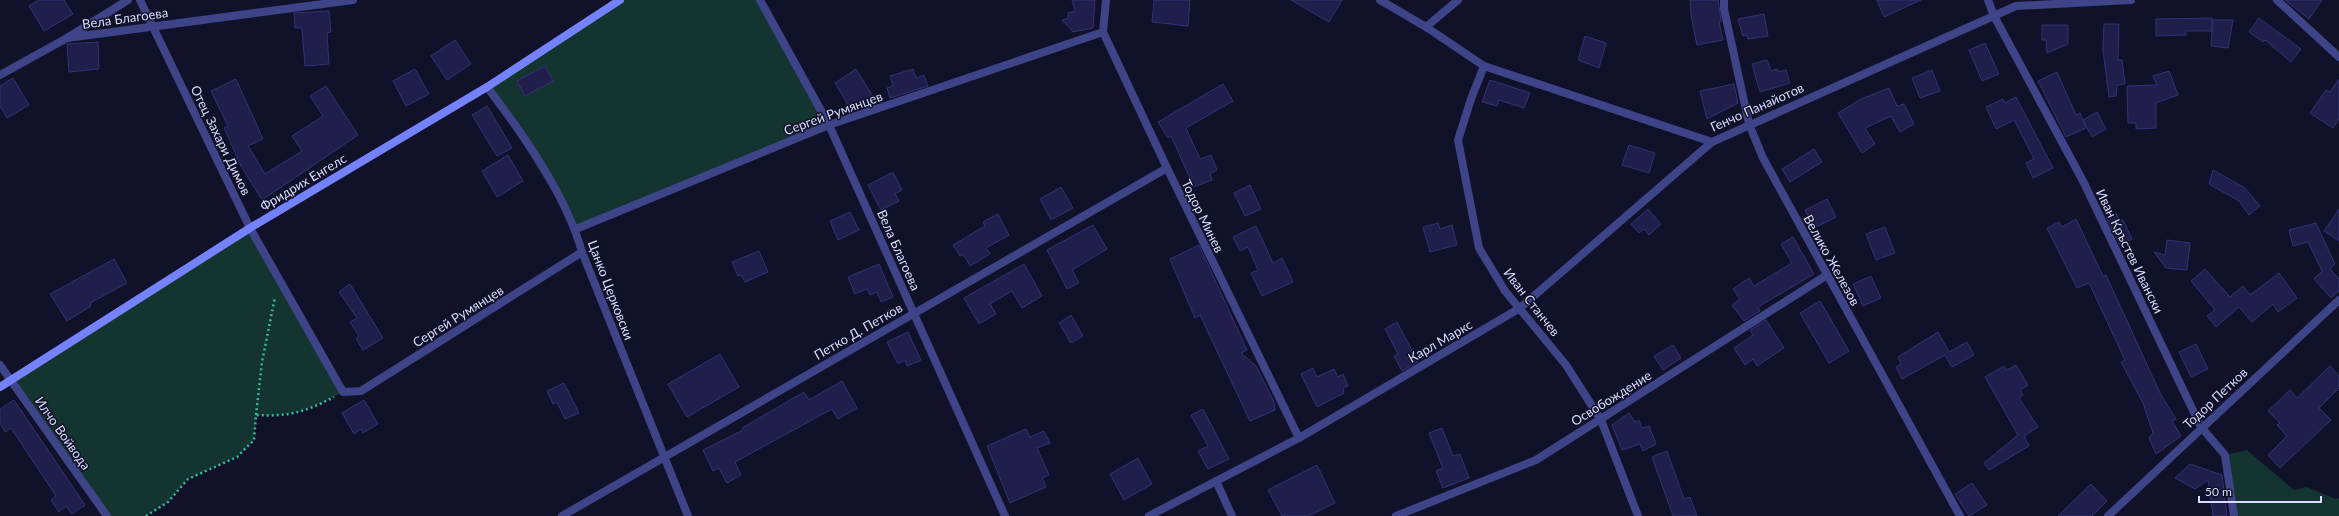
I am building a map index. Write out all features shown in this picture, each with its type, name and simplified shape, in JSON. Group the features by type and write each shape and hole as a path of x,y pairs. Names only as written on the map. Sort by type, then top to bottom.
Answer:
{"street":[{"path":"0,75 67,38 128,0"},
{"name":"Отец Захари Димов","path":"140,0 250,228 343,392"},
{"name":"Вела Благоева","path":"67,38 353,0"},
{"name":"Фридрих Енгелс","path":"0,386 250,228 487,86 620,0"},
{"name":"Вела Благоева","path":"760,0 829,126 1005,516"},
{"path":"1103,32 1106,0"},
{"name":"Генчо Панайотов","path":"1380,0 1426,27 1484,66 1712,142 1749,124 1994,16 2019,3 2131,0"},
{"path":"1426,27 1458,0"},
{"name":"Велико Железов","path":"1724,0 1725,16 1749,124 1762,158 1960,516"},
{"name":"Иван Кръстев Ивански","path":"1988,0 1994,16 2083,181 2201,427 2225,455 2234,516"},
{"path":"2277,0 2339,57"},
{"name":"Сергей Румянцев","path":"576,229 829,126 1103,32"},
{"name":"Тодор Минев","path":"1103,32 1167,168 1299,438"},
{"name":"Иван Станчев","path":"1484,66 1471,99 1458,140 1479,248 1505,291 1566,365 1601,420 1638,516"},
{"name":"Цанко Церковски","path":"487,86 526,137 576,229 582,252 688,516"},
{"name":"Карл Маркс","path":"1149,516 1299,438 1520,308 1712,142"},
{"name":"Петко Д. Петков","path":"562,516 1167,168"},
{"name":"Сергей Румянцев","path":"343,392 361,391 582,252"},
{"name":"Освобождение","path":"1396,516 1536,460 1827,275"},
{"name":"Тодор Петков","path":"2108,516 2201,427 2339,300"},
{"name":"Илчо Войвода","path":"0,365 107,516"},
{"path":"1216,481 1232,516"}],"path":[{"path":"146,516 168,502 188,479 237,458 254,440 262,362 280,281"},
{"path":"256,415 276,416 308,411 343,392"}],"green space":[{"path":"620,0 760,0 829,125 576,229 487,87"},
{"path":"250,228 343,392 302,411 281,415 256,415 254,440 237,457 188,479 168,502 146,516 107,516 10,380"},
{"path":"2247,450 2294,490 2307,487 2336,499 2339,498 2339,516 2234,516 2225,455"}],"building":[{"path":"39,0 64,0 73,14 44,31 29,6"},
{"path":"1072,0 1095,0 1093,28 1073,32 1062,20 1068,18 1068,13 1075,11"},
{"path":"1154,0 1190,0 1188,26 1152,22"},
{"path":"1291,0 1342,0 1329,22"},
{"path":"1690,0 1718,0 1721,21 1719,22 1723,40 1697,45 1691,16"},
{"path":"1877,0 1921,0 1884,17"},
{"path":"2285,0 2322,0 2309,19"},
{"path":"329,11 331,32 327,33 329,64 305,66 302,28 295,28 294,13"},
{"path":"1764,14 1768,36 1748,39 1747,35 1743,36 1738,19"},
{"path":"2212,18 2212,31 2185,31 2186,35 2156,36 2156,19"},
{"path":"2259,18 2301,49 2291,62 2265,40 2263,42 2249,32"},
{"path":"2213,20 2233,20 2228,48 2211,46"},
{"path":"2104,24 2119,24 2118,60 2122,60 2125,84 2117,85 2116,96 2109,97 2103,50"},
{"path":"2042,25 2068,25 2068,44 2047,53 2046,40 2042,40"},
{"path":"1585,36 1606,43 1599,68 1578,60"},
{"path":"455,40 471,64 447,80 431,56"},
{"path":"98,42 99,69 69,72 67,44"},
{"path":"1985,43 1999,74 1982,81 1969,50"},
{"path":"1767,60 1771,71 1777,69 1778,72 1786,70 1790,83 1760,92 1752,64"},
{"path":"545,66 553,81 525,96 517,81"},
{"path":"415,69 429,94 406,106 393,81"},
{"path":"856,69 875,100 862,108 860,105 851,110 835,83"},
{"path":"913,69 916,78 924,75 928,86 890,98 887,88 893,86 890,76"},
{"path":"1932,70 1940,91 1920,98 1912,78"},
{"path":"2169,71 2178,95 2156,103 2156,128 2136,129 2136,123 2128,123 2127,86 2157,85 2153,76"},
{"path":"2057,72 2076,115 2080,113 2086,128 2066,137 2038,81"},
{"path":"13,78 29,105 7,118 0,106 0,86"},
{"path":"236,79 263,139 248,146 265,174 302,151 292,136 323,116 310,96 326,86 358,135 262,200 241,166 224,128 228,126 211,91"},
{"path":"2339,79 2339,119 2333,128 2310,113 2326,90 2330,92"},
{"path":"1490,80 1530,93 1524,108 1499,100 1497,106 1482,102"},
{"path":"1223,84 1233,101 1186,128 1200,159 1211,155 1217,170 1210,174 1212,180 1194,187 1171,136 1168,138 1158,122"},
{"path":"1734,84 1738,103 1707,119 1700,91"},
{"path":"1889,88 1897,106 1904,104 1914,124 1900,132 1891,116 1865,128 1875,144 1862,153 1838,113 1861,99"},
{"path":"2016,97 2053,168 2033,178 2026,163 2034,159 2014,120 1996,129 1986,107 2003,99 2005,103"},
{"path":"487,106 512,148 497,156 472,115"},
{"path":"2097,112 2106,129 2092,137 2083,120"},
{"path":"1629,145 1655,153 1649,173 1622,165"},
{"path":"1814,149 1822,162 1790,182 1782,169"},
{"path":"508,155 523,181 497,197 482,171"},
{"path":"2213,170 2245,188 2260,206 2249,215 2239,201 2209,184"},
{"path":"893,172 902,190 895,194 899,201 881,210 868,185"},
{"path":"1250,185 1261,209 1245,216 1234,193"},
{"path":"1061,187 1073,208 1051,220 1040,199"},
{"path":"1827,199 1836,217 1814,228 1805,210"},
{"path":"1648,209 1661,224 1649,235 1644,229 1639,233 1631,224"},
{"path":"2339,209 2339,241 2324,231"},
{"path":"850,212 859,230 838,240 830,221"},
{"path":"2116,213 2120,221 2123,220 2132,239 2120,245 2106,217"},
{"path":"998,214 1009,235 986,248 990,254 970,266 963,254 960,256 953,245 985,226 983,222"},
{"path":"2076,219 2103,276 2106,275 2161,395 2176,419 2172,421 2181,436 2156,454 2149,438 2153,433 2143,403 2121,362 2125,360 2089,283 2077,288 2047,228 2059,222 2062,227"},
{"path":"1438,223 1440,229 1452,225 1457,245 1430,252 1423,227"},
{"path":"2316,223 2335,264 2330,269 2339,279 2339,291 2331,298 2314,279 2322,271 2308,242 2293,246 2289,230"},
{"path":"1093,225 1107,249 1072,270 1079,283 1067,289 1047,250"},
{"path":"1256,226 1273,263 1282,258 1293,282 1262,296 1251,273 1258,270 1248,247 1240,251 1233,237"},
{"path":"1885,227 1895,253 1876,260 1866,234"},
{"path":"1793,237 1814,274 1758,307 1760,311 1744,321 1732,305 1740,299 1733,289 1749,278 1754,286 1792,263 1781,244"},
{"path":"2167,240 2190,243 2187,270 2166,268 2154,252 2165,255"},
{"path":"1199,245 1247,350 1241,353 1256,366 1274,402 1275,410 1250,421 1200,315 1195,318 1170,259"},
{"path":"759,251 768,272 745,282 741,275 738,276 732,262"},
{"path":"114,259 127,283 90,303 91,306 67,321 50,294"},
{"path":"879,264 893,297 881,302 877,292 870,295 867,289 855,294 848,277"},
{"path":"1024,264 1042,296 1022,308 1012,291 990,304 996,314 979,324 964,298"},
{"path":"2205,269 2230,297 2243,286 2250,295 2279,273 2297,298 2278,312 2273,304 2252,322 2239,307 2216,327 2207,316 2215,310 2191,281"},
{"path":"1871,276 1881,298 1863,306 1853,284"},
{"path":"350,284 383,338 363,350 356,339 359,336 350,322 357,318 339,292"},
{"path":"1820,301 1849,351 1829,363 1800,313"},
{"path":"1071,315 1083,336 1071,343 1059,323"},
{"path":"1766,320 1784,348 1757,366 1753,359 1745,365 1734,348 1753,335 1750,330"},
{"path":"1397,322 1418,362 1402,371 1394,356 1398,354 1385,329"},
{"path":"908,332 921,360 907,366 905,360 898,364 887,342"},
{"path":"1938,332 1949,352 1967,342 1974,355 1952,367 1945,355 1902,379 1896,367 1901,364 1898,357"},
{"path":"2196,344 2208,369 2191,377 2179,352"},
{"path":"1673,345 1681,358 1663,370 1654,356"},
{"path":"720,354 739,387 687,417 668,384"},
{"path":"2016,365 2028,385 2020,390 2023,395 2019,398 2038,427 2024,436 2029,446 1989,470 1984,463 2018,435 1985,377 2004,366 2007,370"},
{"path":"2330,366 2339,376 2339,388 2319,408 2331,420 2280,468 2268,455 2287,436 2277,425 2280,423 2268,411 2290,390 2297,398"},
{"path":"1313,368 1317,377 1334,369 1338,377 1343,374 1348,386 1343,388 1344,393 1317,407 1301,374"},
{"path":"842,381 857,408 838,419 832,409 735,462 741,475 727,483 719,468 713,471 703,450 743,430 742,428 804,392 809,400"},
{"path":"564,383 579,413 565,419 557,402 553,404 547,391"},
{"path":"14,400 85,505 72,514 66,506 59,512 51,500 56,496 11,428 5,432 0,423 0,409"},
{"path":"364,400 378,424 363,433 361,429 354,434 342,413"},
{"path":"1203,409 1229,459 1208,469 1198,451 1208,446 1191,415"},
{"path":"1629,413 1635,422 1639,420 1642,428 1649,426 1656,444 1643,451 1640,444 1622,450 1612,425"},
{"path":"1442,428 1453,456 1460,454 1469,478 1443,488 1436,471 1443,468 1429,433"},
{"path":"1026,429 1030,437 1044,431 1050,443 1037,448 1049,475 1042,478 1046,487 1010,503 987,446"},
{"path":"1667,451 1684,499 1690,497 1697,516 1673,516 1652,457"},
{"path":"1138,458 1152,484 1124,500 1110,474"},
{"path":"2190,464 2222,475 2227,516 2213,516 2208,480 2195,489 2175,478"},
{"path":"1317,465 1335,503 1308,516 1282,516 1268,490"},
{"path":"1972,483 1987,505 1969,516 1955,494"},
{"path":"2091,484 2107,501 2092,516 2058,516"}]}
